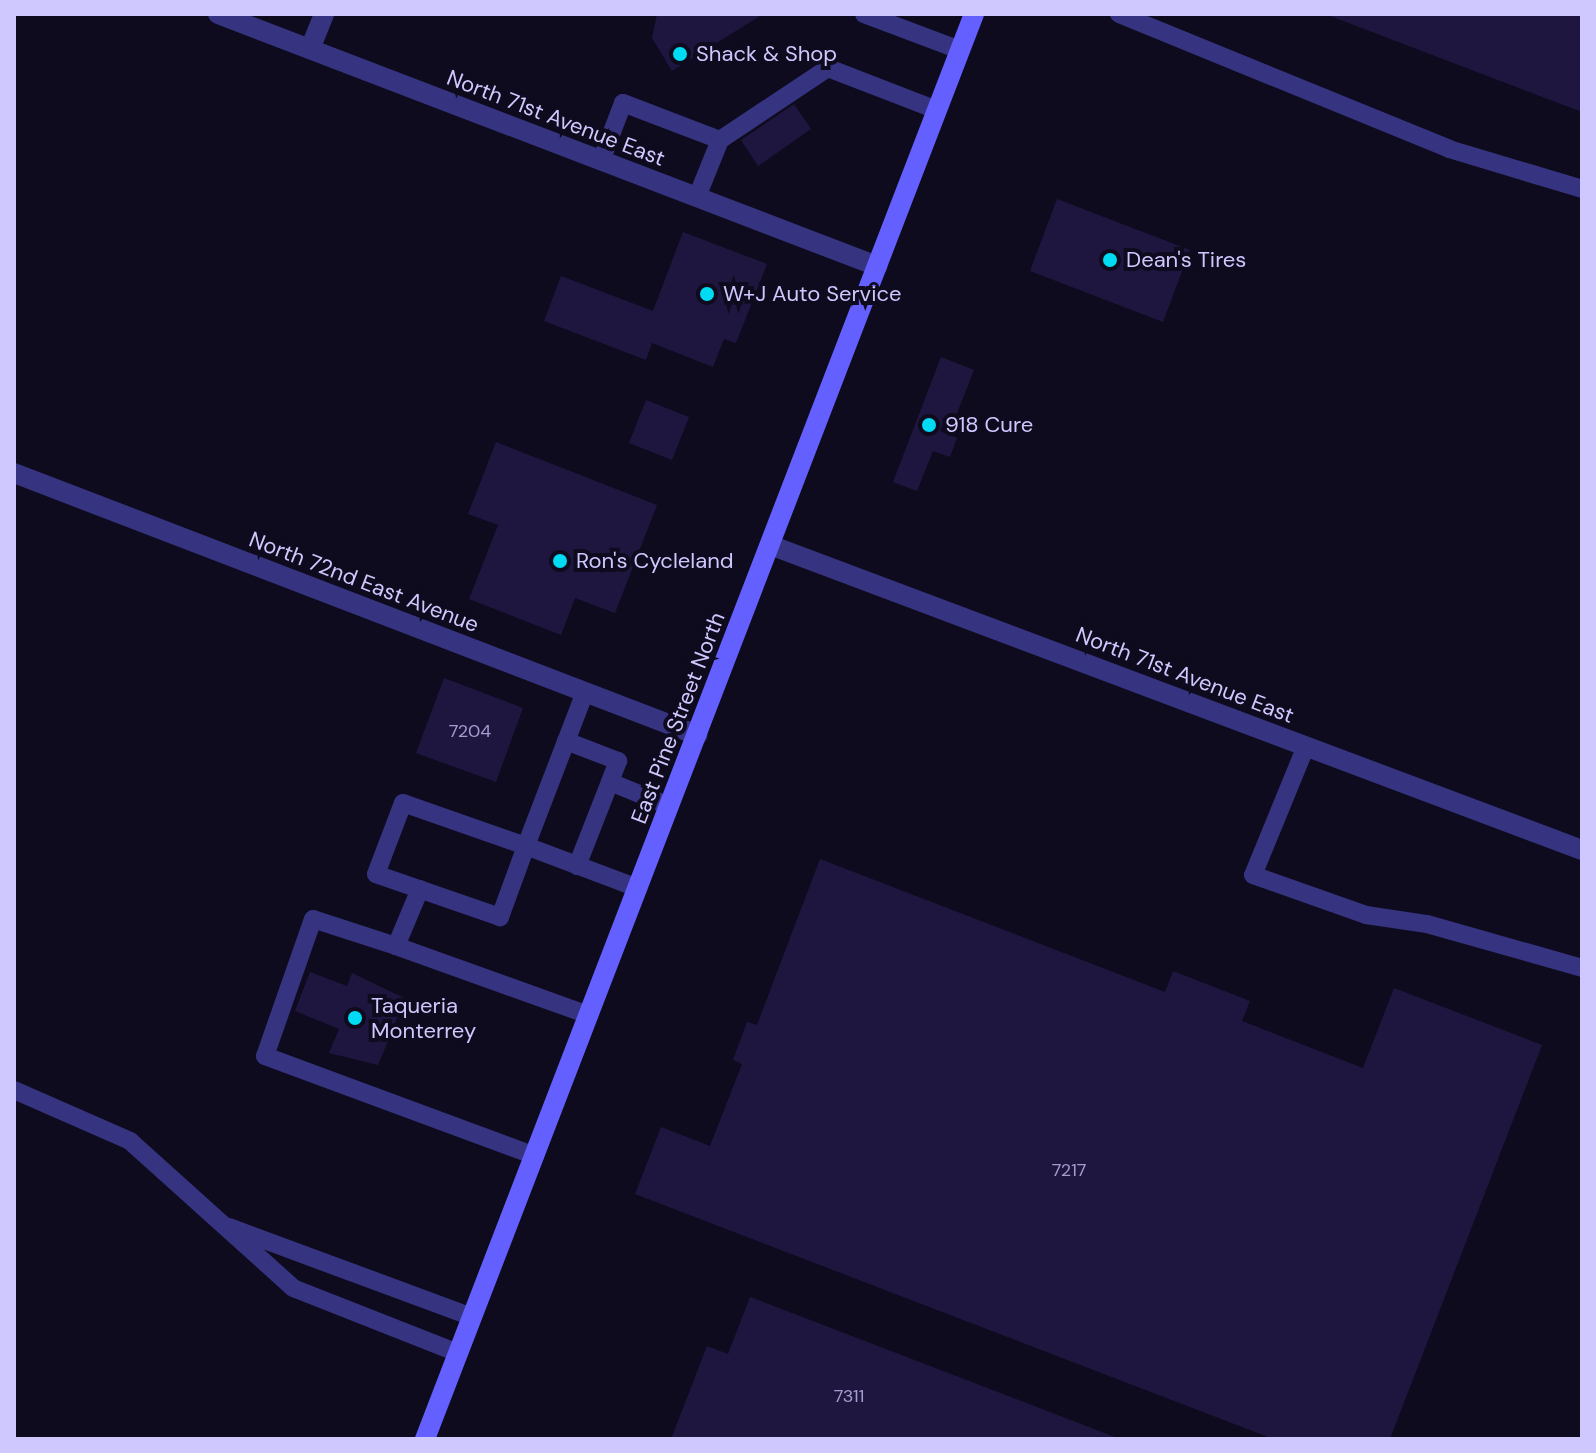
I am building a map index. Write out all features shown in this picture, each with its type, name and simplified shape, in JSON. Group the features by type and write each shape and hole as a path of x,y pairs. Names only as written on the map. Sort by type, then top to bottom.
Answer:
{"street":[{"name":"North 71st Avenue East","path":"218,14 877,266"},
{"path":"310,49 324,14"},
{"name":"East Pine Street North","path":"425,1439 974,14"},
{"name":"North 72nd East Avenue","path":"14,473 697,735"},
{"name":"North 71st Avenue East","path":"770,545 1582,850"}],"lane":[{"path":"864,14 960,50"},
{"path":"1119,14 1449,149 1582,189"},
{"path":"697,197 720,140 828,68 937,110"},
{"path":"601,161 623,103 720,140"},
{"path":"585,692 526,846 500,917 376,874 403,803 526,846 638,888"},
{"path":"566,741 618,761 577,866"},
{"path":"1306,746 1253,875 1366,915 1427,924 1582,968"},
{"path":"610,782 669,806"},
{"path":"396,946 420,889"},
{"path":"535,1156 265,1056 313,919 589,1015"},
{"path":"14,1090 130,1141 293,1288 458,1353"},
{"path":"226,1226 472,1317"}],"building":[{"name":"Shack & Shop","path":"657,14 763,14 672,71 652,38"},
{"path":"1325,14 1582,14 1582,112"},
{"path":"794,104 811,129 758,166 741,140"},
{"name":"Dean's Tires","path":"1057,199 1190,250 1163,322 1030,271"},
{"name":"W+J Auto Service","path":"683,232 767,264 736,343 724,339 713,367 652,343 646,360 544,321 561,276 653,311"},
{"name":"918 Cure","path":"941,357 974,370 952,426 943,423 940,431 957,438 950,457 933,451 917,491 893,482"},
{"path":"646,400 689,417 672,460 629,443"},
{"name":"Ron's Cycleland","path":"496,442 657,505 615,613 575,598 561,635 469,599 498,525 468,514"},
{"path":"444,678 523,708 496,782 416,753"},
{"path":"820,859 1165,992 1173,971 1250,1001 1242,1021 1363,1068 1394,988 1542,1045 1390,1439 1273,1439 635,1194 661,1127 710,1146 742,1064 733,1060 747,1022 757,1025"},
{"name":"Taqueria Monterrey","path":"310,972 347,986 352,973 404,998 394,1026 404,1029 399,1042 389,1039 378,1065 329,1053 339,1029 295,1011"},
{"path":"750,1297 1120,1439 671,1439 707,1346 728,1354"}],"place":[{"name":"Shack & Shop","path":"680,54"},
{"name":"Dean's Tires","path":"1110,260"},
{"name":"W+J Auto Service","path":"707,294"},
{"name":"918 Cure","path":"929,425"},
{"name":"Ron's Cycleland","path":"560,561"},
{"name":"Taqueria Monterrey","path":"355,1018"}]}
